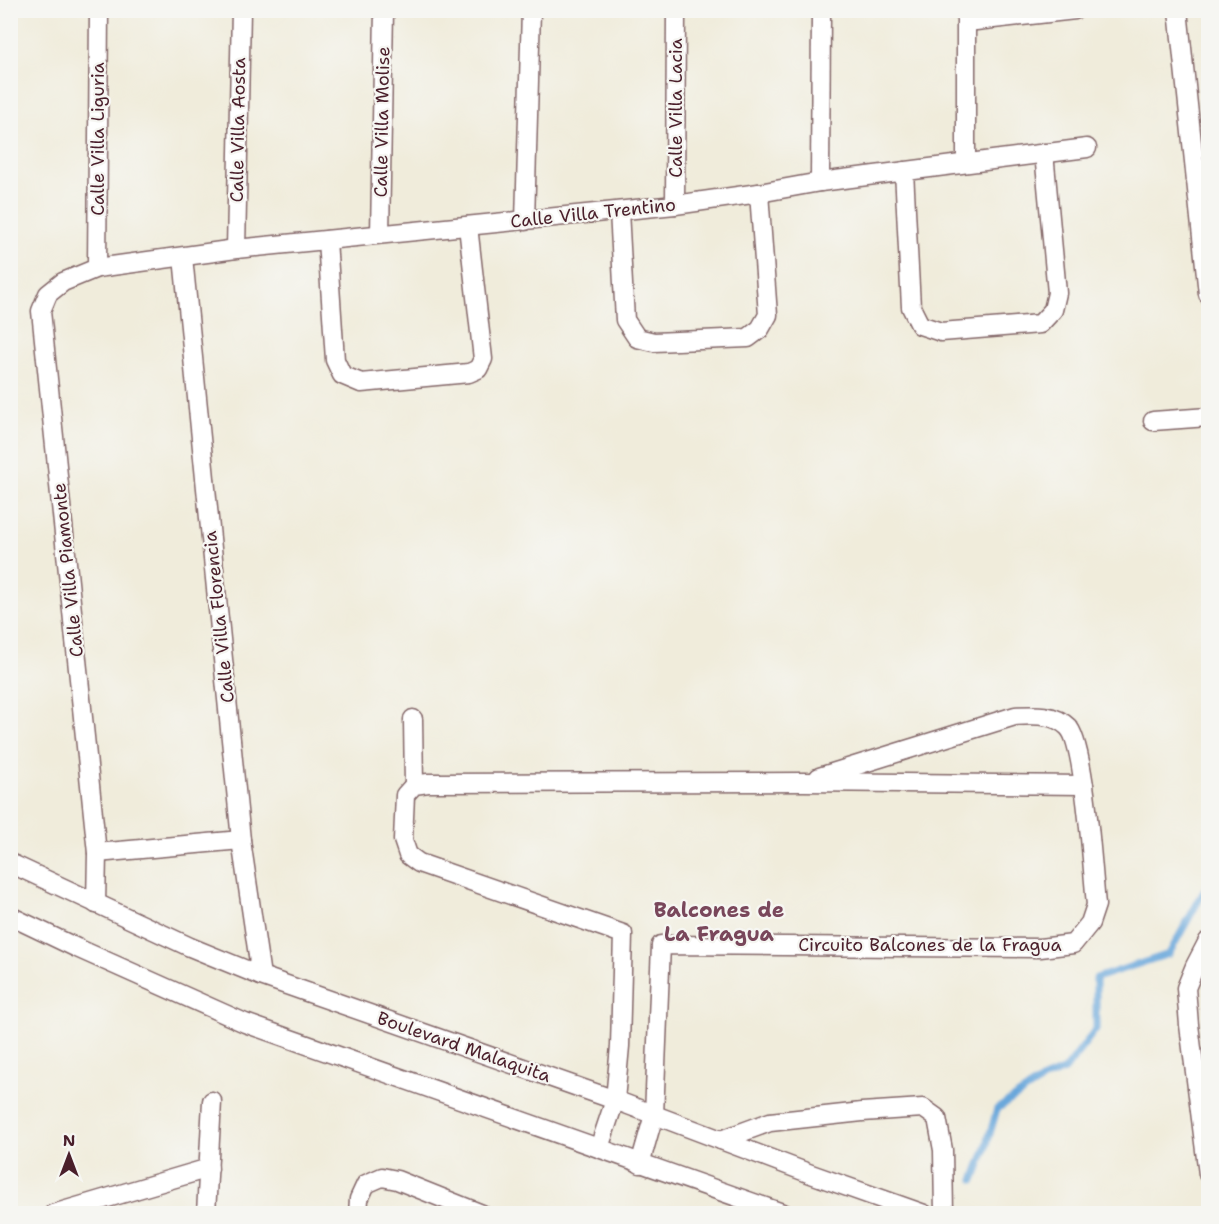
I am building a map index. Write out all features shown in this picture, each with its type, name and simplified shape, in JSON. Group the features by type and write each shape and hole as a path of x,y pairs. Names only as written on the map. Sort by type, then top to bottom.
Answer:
{"street":[{"name":"Calle Villa Liguria","path":"97,268 99,10"},
{"name":"Calle Villa Aosta","path":"236,249 241,10"},
{"name":"Calle Villa Molise","path":"380,234 384,10"},
{"path":"525,221 531,10"},
{"name":"Calle Villa Lacia","path":"675,205 676,10"},
{"path":"820,182 821,10"},
{"path":"966,162 967,16 1076,10"},
{"path":"1178,10 1209,294"},
{"name":"Calle Villa Trentino","path":"97,268 236,249 675,205 820,182 1087,148"},
{"path":"904,171 911,307 920,326 941,332 1040,324 1053,310 1057,293 1044,153"},
{"path":"619,211 625,320 637,338 654,342 748,338 760,329 768,315 759,193"},
{"path":"327,240 335,360 342,375 361,383 469,374 478,369 483,359 468,226"},
{"name":"Calle Villa Florencia","path":"183,257 241,840 261,976"},
{"name":"Calle Villa Piamonte","path":"96,904 97,853 41,311 48,294 63,282 97,268"},
{"path":"1153,422 1209,417"},
{"name":"Circuito Balcones de la Fragua","path":"640,1164 654,1115 661,945 1040,948 1073,944 1090,923 1096,905 1084,785 1077,742 1069,727 1056,718 1040,715 1015,716 803,782"},
{"path":"413,719 414,785 405,795 404,840 408,855 419,862 623,934 620,1046 615,1100 599,1148"},
{"name":"Circuito Balcones de la Fragua","path":"414,785 428,783 803,782 1084,785"},
{"path":"97,853 241,840"},
{"name":"Boulevard Malaquita","path":"10,863 190,947 261,976 615,1100 924,1214"},
{"path":"10,916 245,1023 599,1148 746,1207 785,1214"},
{"path":"1209,940 1186,988 1209,1174"},
{"path":"206,1214 212,1101"},
{"path":"721,1140 770,1122 923,1108 937,1118 943,1150 944,1214"},
{"path":"52,1214 209,1168"},
{"path":"358,1214 359,1199 366,1184 382,1177 397,1180 482,1214"}],"waterway":[{"path":"974,1180 997,1109 1045,1078 1065,1070 1096,1029 1096,978 1169,954 1208,884"}],"district":[{"name":"Balcones de La Fragua","path":"719,922"}]}
